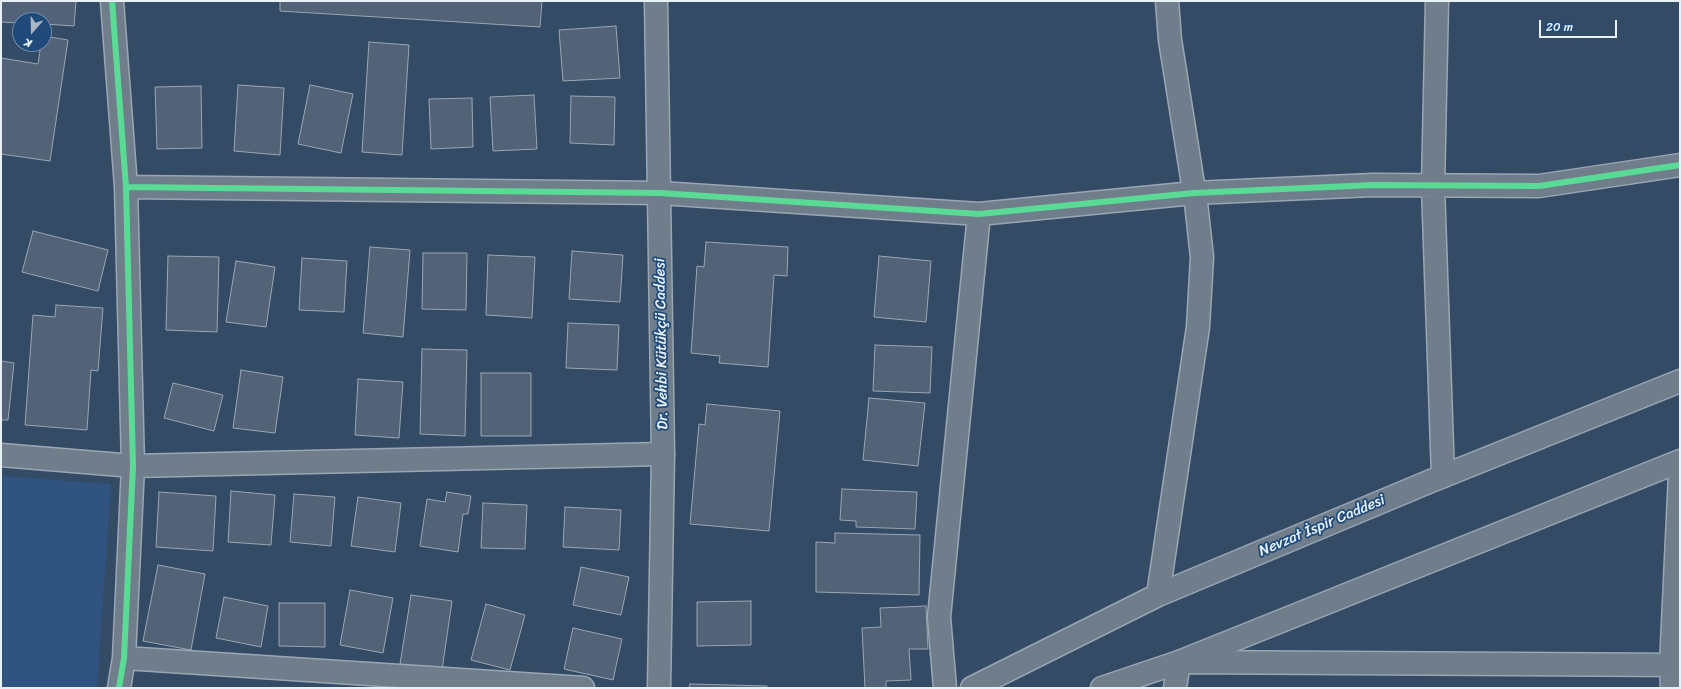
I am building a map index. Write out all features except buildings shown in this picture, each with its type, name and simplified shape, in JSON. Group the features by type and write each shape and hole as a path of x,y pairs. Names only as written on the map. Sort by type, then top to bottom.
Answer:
{"street":[{"path":"112,1 126,187 133,466 124,658 119,688"},
{"name":"Dr. Vehbi Kütükçü Caddesi","path":"656,1 663,454 660,688"},
{"path":"1158,595 1198,327 1202,257 1194,193 1170,40 1167,1"},
{"path":"1437,1 1434,186 1443,476"},
{"path":"126,187 660,193 979,214 1194,193 1373,185 1539,186 1680,165"},
{"path":"945,688 938,617 979,214"},
{"name":"Nevzat İspir Caddesi","path":"972,688 1158,595 1443,476 1680,381"},
{"path":"1,455 133,466 663,454"},
{"path":"1102,688 1179,662 1680,461"},
{"path":"1672,688 1676,665 1680,474"},
{"path":"124,658 583,688"},
{"path":"1179,662 1676,665"},
{"path":"1175,688 1179,662"}],"shaded area":[{"path":"1,476 111,484 97,688 1,688"}],"cycle path":[{"path":"112,1 126,187 133,466 124,658 119,688"},
{"path":"126,187 660,193 979,214 1194,193 1373,185 1539,186 1680,165"}]}
